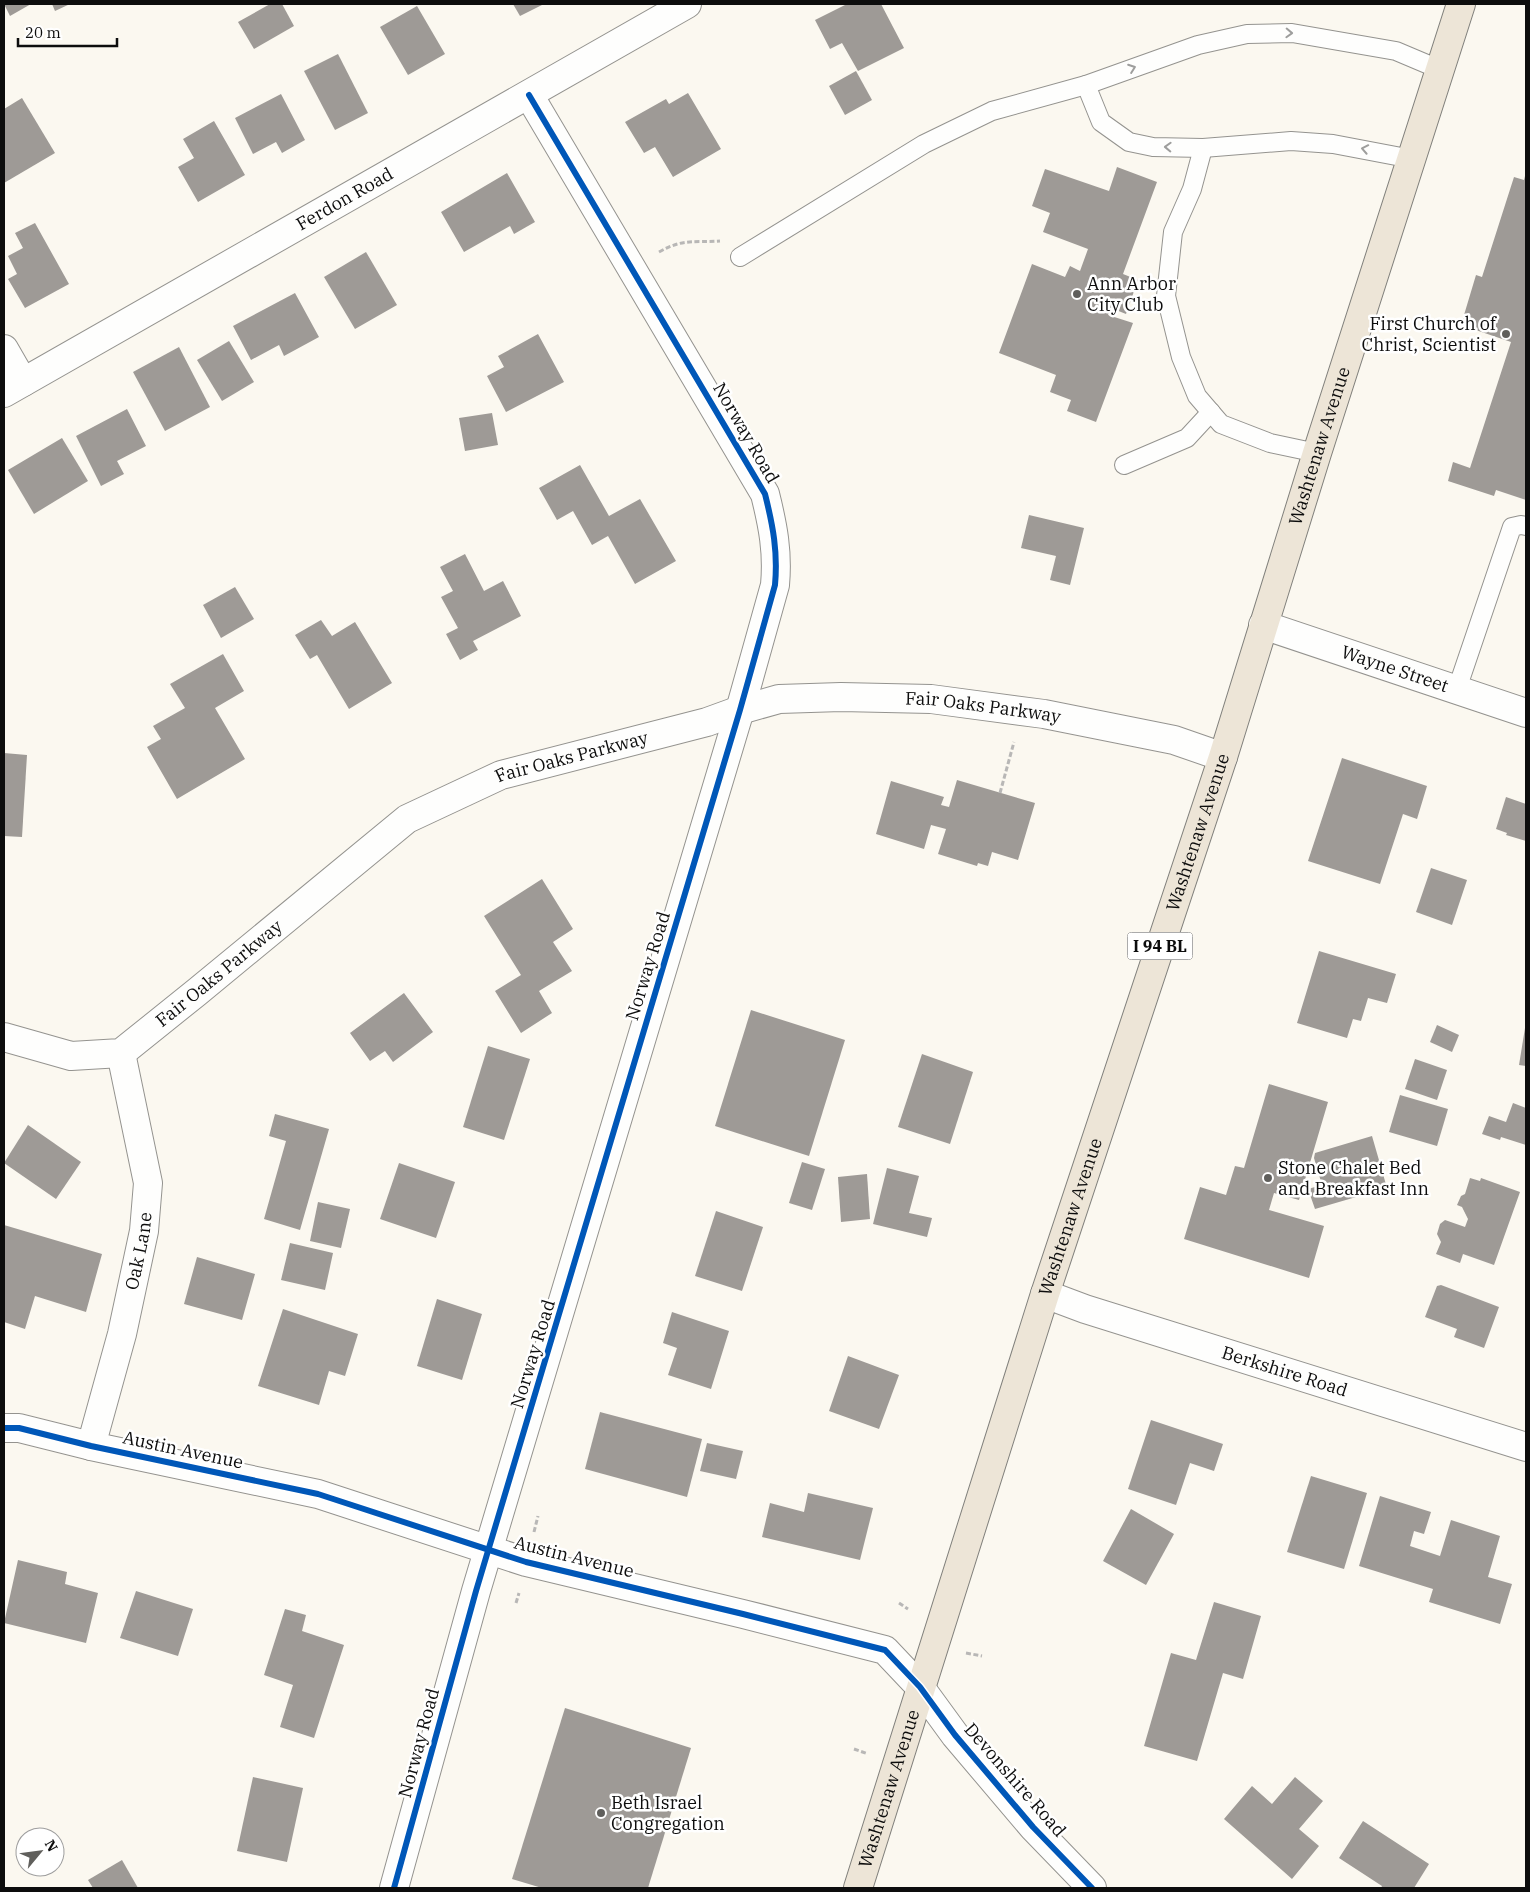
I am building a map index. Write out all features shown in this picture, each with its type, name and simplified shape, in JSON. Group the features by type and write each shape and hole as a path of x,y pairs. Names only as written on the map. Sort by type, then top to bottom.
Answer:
{"main road":[{"name":"Washtenaw Avenue","path":"858,1888 1045,1294 1223,756 1317,453 1461,4"}],"street":[{"name":"Ferdon Road","path":"13,387 687,4"},
{"name":"Norway Road","path":"394,1888 489,1550 740,710 775,585 776,551 772,522 765,494 529,95"},
{"path":"4,349 13,387"},
{"name":"Wayne Street","path":"1263,625 1526,712"},
{"name":"Fair Oaks Parkway","path":"121,1053 198,992 407,819 501,775 707,722 779,699 841,697 931,699 1044,714 1174,740 1223,756"},
{"path":"4,1037 71,1056 121,1053"},
{"name":"Oak Lane","path":"91,1446 122,1334 144,1231 148,1182 121,1053"},
{"name":"Berkshire Road","path":"1045,1294 1086,1309 1526,1446"},
{"name":"Austin Avenue","path":"4,1428 19,1428 91,1446 318,1494 526,1562 884,1650 920,1687"},
{"name":"Devonshire Road","path":"920,1687 955,1735 1032,1828 1092,1888"}],"lane":[{"path":"740,257 924,144 992,111 1086,85 1198,45 1248,34 1292,33 1396,51 1441,70"},
{"path":"1086,85 1101,122 1129,142 1153,147 1203,148 1291,141 1333,144 1412,159"},
{"path":"1203,148 1192,189 1173,232 1166,296 1181,358 1197,396 1221,424 1262,440 1317,453"},
{"path":"1124,465 1188,438 1211,412"},
{"path":"1457,689 1512,527 1520,524 1526,526"}],"path":[{"path":"631,267 672,245 690,240 720,240"},
{"path":"1000,793 1014,741"},
{"path":"534,1532 538,1516"},
{"path":"899,1603 908,1609"},
{"path":"966,1653 982,1656"},
{"path":"854,1749 871,1754"}],"building":[{"path":"4,4 31,4 10,16"},
{"path":"52,4 70,4 55,11"},
{"path":"270,4 282,4 294,26 254,49 238,22"},
{"path":"513,4 544,4 520,16"},
{"path":"847,4 881,4 904,48 858,71 842,43 830,49 815,20"},
{"path":"417,6 445,54 408,75 380,27"},
{"path":"338,54 368,113 335,130 304,71"},
{"path":"856,71 872,100 845,115 829,86"},
{"path":"688,93 721,149 673,177 655,147 644,153 625,122 666,99 669,104"},
{"path":"281,94 305,140 282,153 276,142 253,154 235,118"},
{"path":"22,98 55,153 4,183 4,109"},
{"path":"214,121 245,175 198,202 178,167 194,158 183,139"},
{"name":"Ann Arbor City Club","path":"1117,167 1157,182 1123,274 1138,280 1126,314 1111,308 1108,315 1133,323 1096,422 1067,411 1071,400 1050,392 1056,375 999,353 1032,264 1065,277 1070,266 1080,271 1088,249 1043,232 1050,213 1032,206 1045,169 1109,191"},
{"name":"First Church of Christ, Scientist","path":"1526,172 1526,500 1496,490 1494,496 1448,481 1453,462 1470,468 1511,342 1461,325 1476,275 1482,277 1514,177 1524,180"},
{"path":"507,173 535,222 514,234 510,226 464,252 441,212"},
{"path":"35,223 69,284 25,308 8,279 17,274 8,256 23,248 15,233"},
{"path":"366,252 397,305 355,329 324,277"},
{"path":"295,293 319,337 284,356 279,345 251,360 233,326"},
{"path":"538,334 564,382 506,412 487,376 504,367 498,356"},
{"path":"229,341 254,382 222,401 197,360"},
{"path":"179,347 210,407 165,431 133,372"},
{"path":"127,409 146,446 117,461 124,474 101,486 76,436"},
{"path":"492,413 498,445 465,451 459,418"},
{"path":"62,438 88,481 34,514 8,470"},
{"path":"580,465 609,516 640,499 676,561 635,584 608,536 592,545 573,511 557,520 539,488"},
{"path":"1029,515 1084,528 1070,585 1050,580 1056,556 1021,548"},
{"path":"465,554 484,591 503,581 521,616 473,641 478,650 460,660 446,634 458,628 441,597 453,591 440,567"},
{"path":"235,587 254,619 221,638 203,605"},
{"path":"321,620 332,636 355,622 392,683 349,709 317,655 310,659 295,635"},
{"path":"223,654 244,691 215,708 245,759 177,799 147,747 161,739 153,726 185,708 170,684"},
{"path":"4,753 27,755 22,837 4,836"},
{"path":"1342,758 1427,786 1417,819 1403,814 1380,884 1308,861"},
{"path":"957,780 1035,803 1018,860 992,852 988,866 978,863 977,866 938,854 946,829 931,825 924,849 876,834 891,781 944,797 941,805 949,807"},
{"path":"1506,797 1526,804 1526,841 1506,835 1507,833 1496,829"},
{"path":"1431,868 1467,880 1452,925 1416,912"},
{"path":"542,879 573,929 553,942 572,971 539,991 552,1013 521,1033 495,991 521,975 484,916"},
{"path":"1319,951 1396,974 1387,1003 1368,998 1361,1021 1353,1019 1347,1038 1297,1023"},
{"path":"404,993 433,1032 393,1062 385,1051 370,1061 350,1033"},
{"path":"751,1010 845,1040 809,1156 715,1126"},
{"path":"1437,1025 1459,1035 1452,1052 1430,1042"},
{"path":"1526,1028 1526,1066 1519,1065"},
{"path":"488,1046 530,1059 504,1140 463,1127"},
{"path":"922,1054 973,1072 950,1144 898,1127"},
{"path":"1415,1059 1447,1070 1437,1100 1405,1089"},
{"name":"Stone Chalet Bed and Breakfast Inn","path":"1269,1084 1328,1102 1299,1200 1274,1193 1269,1210 1324,1226 1309,1278 1184,1239 1200,1187 1226,1195 1235,1166 1244,1168"},
{"path":"1400,1095 1448,1109 1437,1146 1389,1132"},
{"path":"1513,1103 1526,1108 1526,1145 1501,1137 1500,1140 1482,1134 1489,1116 1506,1122"},
{"path":"275,1114 329,1129 300,1230 264,1219 286,1141 269,1136"},
{"path":"28,1125 81,1162 56,1199 4,1163"},
{"path":"1372,1136 1387,1188 1315,1209 1308,1189 1322,1185 1314,1158 1315,1153"},
{"path":"802,1162 825,1169 812,1210 789,1203"},
{"path":"399,1163 455,1182 436,1238 380,1219"},
{"path":"887,1168 919,1176 909,1213 932,1218 927,1237 873,1224"},
{"path":"867,1174 870,1219 841,1222 838,1177"},
{"path":"1470,1178 1480,1181 1481,1178 1520,1192 1494,1265 1463,1254 1460,1263 1436,1254 1441,1242 1437,1234 1440,1224 1445,1220 1465,1227 1468,1219 1462,1207 1457,1205 1461,1196 1465,1194"},
{"path":"318,1202 350,1209 341,1248 310,1241"},
{"path":"716,1211 763,1227 742,1291 695,1276"},
{"path":"4,1225 102,1254 86,1312 35,1296 25,1329 4,1322"},
{"path":"290,1243 333,1253 325,1290 281,1280"},
{"path":"197,1257 255,1274 242,1320 184,1304"},
{"path":"1441,1285 1499,1307 1484,1348 1454,1337 1457,1329 1425,1317 1437,1286"},
{"path":"437,1299 482,1314 462,1380 417,1366"},
{"path":"283,1309 358,1334 345,1376 329,1371 319,1405 258,1386"},
{"path":"672,1312 729,1331 711,1389 668,1375 677,1348 663,1343"},
{"path":"848,1356 899,1375 879,1429 829,1411"},
{"path":"600,1412 702,1439 687,1497 585,1469"},
{"path":"1151,1420 1223,1444 1214,1471 1190,1463 1176,1505 1128,1489"},
{"path":"707,1443 743,1451 736,1479 700,1471"},
{"path":"1311,1476 1367,1493 1344,1569 1287,1552"},
{"path":"808,1493 873,1508 860,1560 762,1537 770,1503 804,1512"},
{"path":"1380,1496 1431,1512 1424,1534 1414,1531 1410,1546 1440,1556 1451,1520 1500,1536 1488,1577 1512,1584 1500,1624 1429,1602 1433,1589 1359,1566"},
{"path":"1131,1509 1174,1534 1146,1585 1103,1561"},
{"path":"18,1560 67,1572 65,1584 98,1593 86,1643 4,1623"},
{"path":"136,1591 193,1609 178,1656 120,1638"},
{"path":"1214,1602 1261,1616 1243,1679 1223,1673 1197,1761 1144,1746 1171,1653 1196,1660"},
{"path":"285,1609 306,1615 302,1631 344,1645 314,1738 280,1727 293,1685 264,1675"},
{"name":"Beth Israel Congregation","path":"565,1708 691,1748 648,1888 542,1888 512,1879"},
{"path":"253,1777 303,1788 287,1862 237,1851"},
{"path":"1295,1777 1323,1801 1299,1829 1319,1846 1292,1879 1224,1819 1252,1786 1272,1804"},
{"path":"1363,1821 1429,1864 1414,1888 1381,1888 1382,1886 1339,1858"},
{"path":"122,1860 138,1888 93,1888 88,1880"}],"cycle path":[{"path":"394,1888 476,1591 740,710 775,585 776,561 774,539 765,494 529,95"},
{"path":"4,1428 19,1428 91,1446 318,1494 526,1562 885,1650 920,1687 955,1735 1033,1827 1092,1888"}],"place":[{"name":"Ann Arbor City Club","path":"1077,294"},
{"name":"First Church of Christ, Scientist","path":"1506,334"},
{"name":"Stone Chalet Bed and Breakfast Inn","path":"1268,1178"},
{"name":"Beth Israel Congregation","path":"601,1813"}]}
